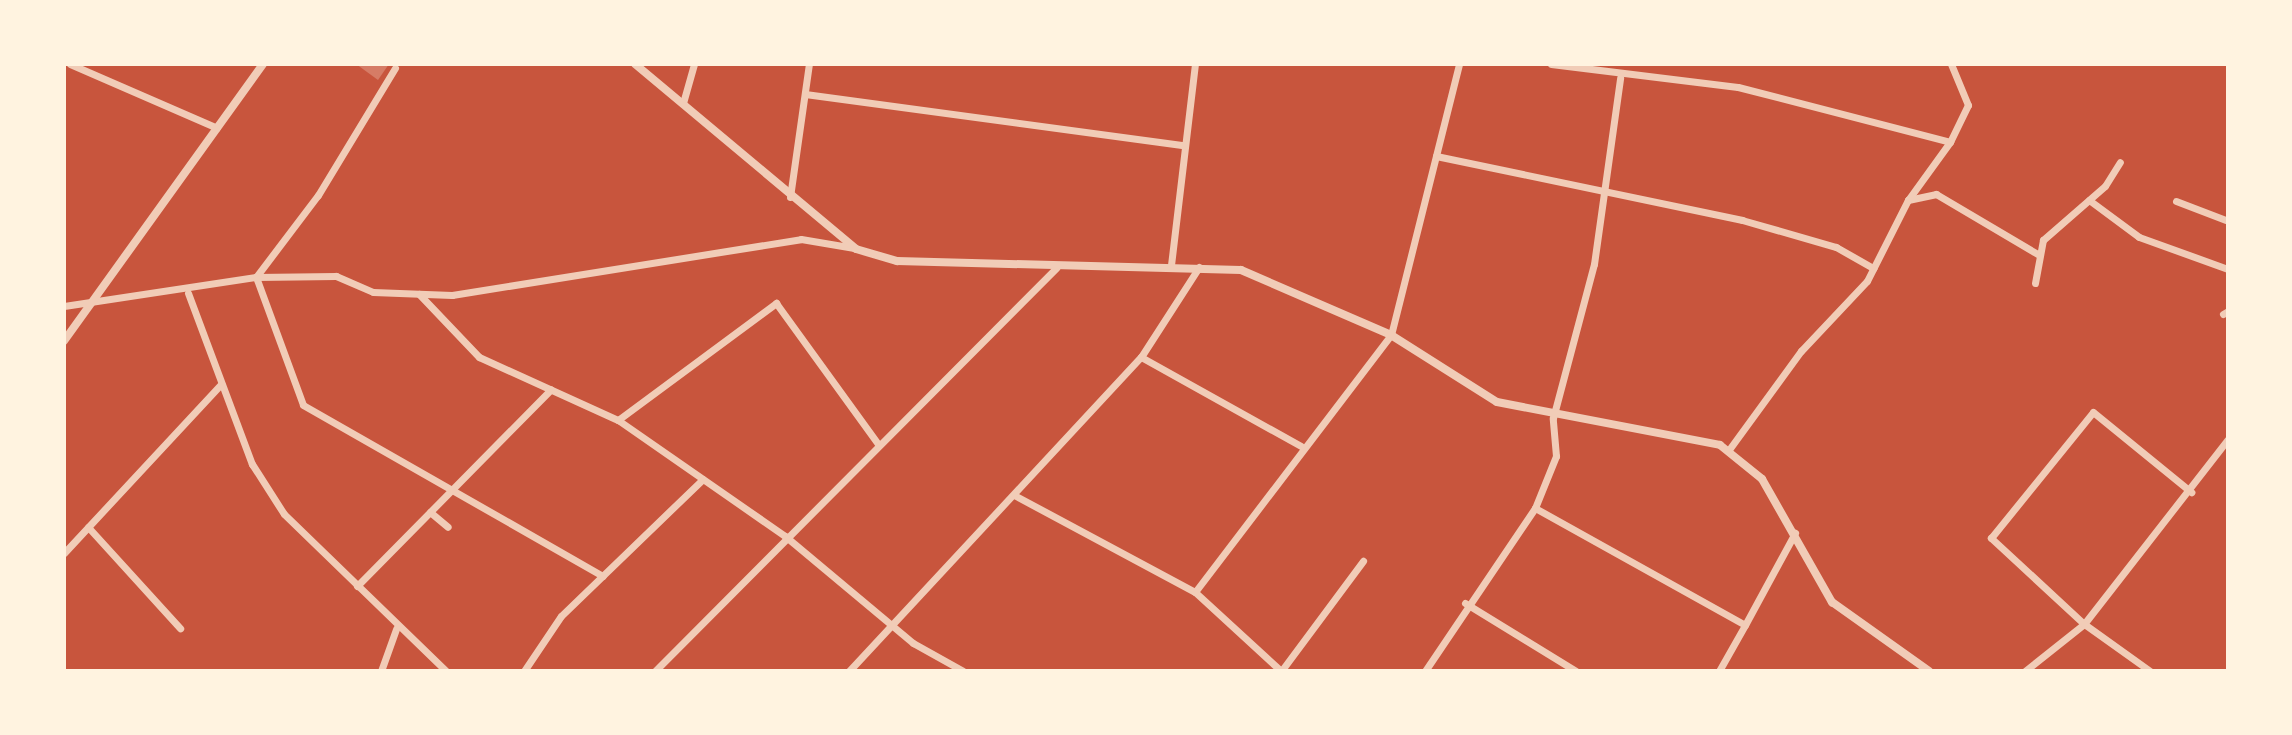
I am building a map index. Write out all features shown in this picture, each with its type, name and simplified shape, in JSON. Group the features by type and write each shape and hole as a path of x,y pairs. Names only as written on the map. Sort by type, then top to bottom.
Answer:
{"street":[{"path":"70,64 217,128"},
{"path":"64,341 263,64"},
{"path":"635,64 790,197 856,249"},
{"path":"683,103 694,64"},
{"path":"790,197 809,64"},
{"path":"1171,265 1195,64"},
{"path":"1195,592 1301,446 1391,335 1459,64"},
{"path":"1551,64 1620,78 1738,87 1950,142"},
{"path":"1728,451 1873,268 1908,200 1950,142 1968,105 1951,64"},
{"path":"256,277 318,195 395,68"},
{"path":"1425,671 1465,603 1535,508 1556,456 1553,418 1608,188 1620,78"},
{"path":"805,94 1184,145"},
{"path":"1436,156 1608,188 1836,247 1873,268"},
{"path":"2035,283 2039,255 2061,217 2089,200 2120,162"},
{"path":"1908,200 1936,194 2039,255"},
{"path":"2089,200 2139,237 2228,269"},
{"path":"2176,201 2228,221"},
{"path":"64,306 89,307 188,293 256,277 336,276 373,292 452,295 801,239 856,249 897,261 1056,268 1171,265 1241,270 1391,335 1497,402 1553,418 1728,451 1762,479 1832,602 1929,671"},
{"path":"849,671 1141,357 1199,267"},
{"path":"655,671 785,536 1056,268"},
{"path":"256,277 303,405 603,576"},
{"path":"188,293 252,464 284,514 396,629 446,671"},
{"path":"419,294 479,357 618,420 785,536 892,625 963,671"},
{"path":"618,420 776,303 878,444"},
{"path":"1141,357 1301,446"},
{"path":"64,553 221,384"},
{"path":"357,586 551,389"},
{"path":"2150,671 2084,624 1991,538 2093,412 2191,492"},
{"path":"2025,671 2084,624 2191,492 2228,439"},
{"path":"524,671 561,616 703,479"},
{"path":"1014,495 1195,592 1281,670 1363,561"},
{"path":"1535,508 1745,625"},
{"path":"430,512 448,527"},
{"path":"88,527 180,628"},
{"path":"1719,671 1795,533"},
{"path":"1465,603 1576,671"},
{"path":"381,671 396,629"}],"building":[{"path":"356,64 389,64 378,80"}]}
